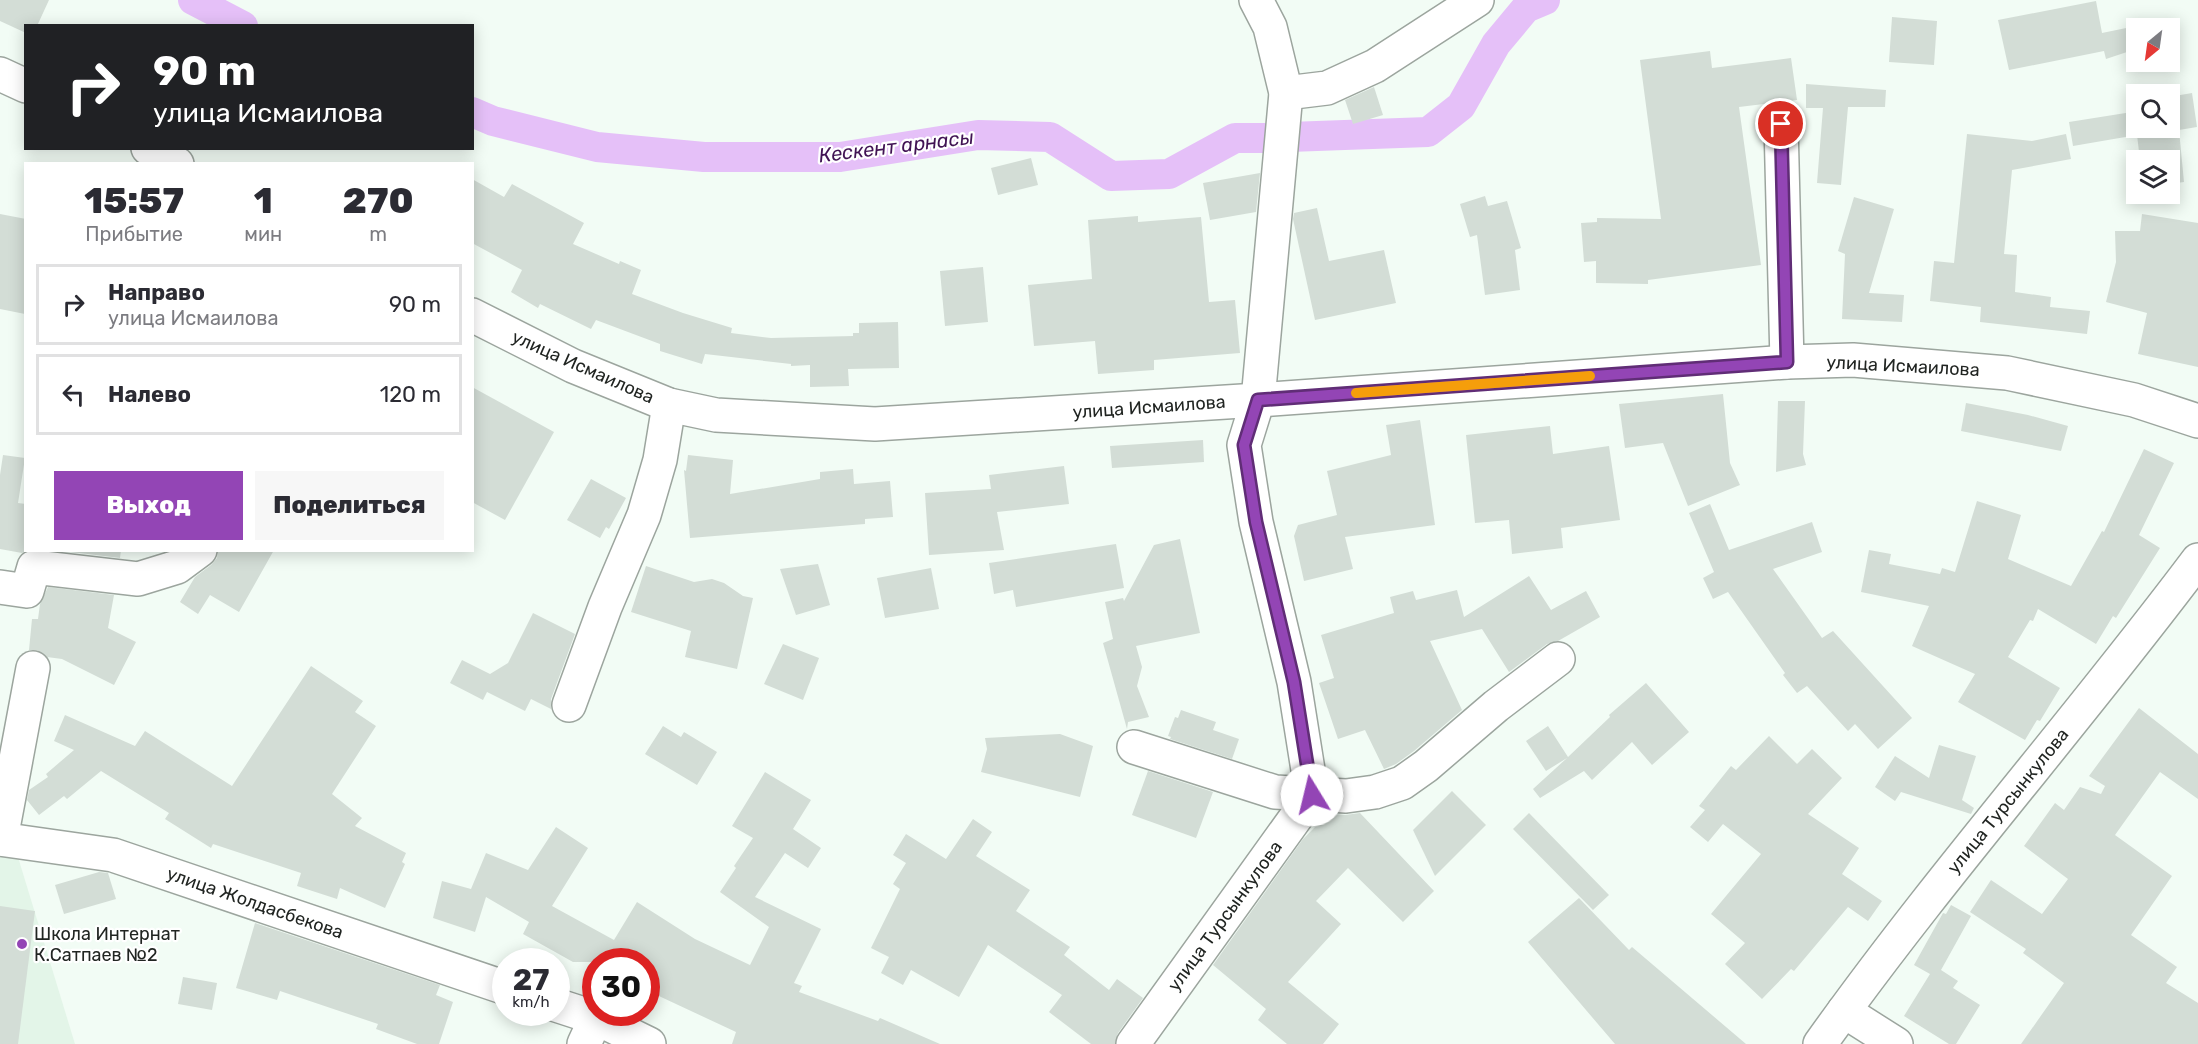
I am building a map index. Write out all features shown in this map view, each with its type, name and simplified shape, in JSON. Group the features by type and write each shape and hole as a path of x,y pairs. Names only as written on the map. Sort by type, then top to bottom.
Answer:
{"street":[{"path":"1256,0 1270,27 1286,93 1258,400 1244,445 1256,522 1294,682 1312,795"},
{"path":"1286,93 1327,88 1375,66 1477,0"},
{"path":"0,74 24,85"},
{"path":"1781,124 1787,362"},
{"path":"152,150 173,162"},
{"name":"улица Исмаилова","path":"474,316 573,366 669,405 716,415 875,424 1258,400 1787,362 1853,360 2007,372 2134,400 2198,421"},
{"path":"569,705 605,607 644,514 660,460 669,405"},
{"path":"14,589 34,567 138,579 177,567 197,552"},
{"name":"улица Турсынкулова","path":"1820,1044 1974,841 2133,646 2198,560"},
{"path":"1134,747 1275,792 1346,796 1374,792 1402,783 1426,766 1496,706 1558,659"},
{"path":"1,839 33,668"},
{"name":"улица Турсынкулова","path":"1133,1044 1312,795"},
{"name":"улица Жолдасбекова","path":"1,839 113,855 492,983"},
{"path":"1844,1011 1896,1044"},
{"path":"570,1016 590,1031 648,1044"}],"shaded area":[{"name":"Школа Интернат К.Сатпаев №2","path":"0,844 14,844 75,1044 0,1044"}],"building":[{"path":"0,0 49,0 38,24 24,24 24,32 0,21"},
{"path":"2096,1 2102,33 2126,28 2126,52 2106,59 2104,51 2009,70 1998,20"},
{"path":"1892,17 1937,21 1934,65 1889,62"},
{"path":"1710,51 1712,68 1791,58 1797,100 1739,107 1761,265 1648,280 1648,284 1596,283 1596,261 1584,262 1581,223 1597,222 1597,218 1661,219 1640,60"},
{"path":"1806,84 1886,90 1885,107 1848,107 1841,185 1817,183 1823,108 1806,108"},
{"path":"1374,87 1383,115 1353,124 1345,100"},
{"path":"2192,93 2197,127 2180,130 2180,95"},
{"path":"2126,113 2126,137 2073,146 2069,122"},
{"path":"1967,134 2032,141 2066,134 2071,159 2012,170 2004,254 2017,255 2015,292 2051,297 2050,307 2090,311 2087,334 1980,322 1981,307 1930,301 1934,261 1954,263"},
{"path":"2137,138 2180,138 2184,182 2180,183 2180,150 2139,150"},
{"path":"1031,158 1038,185 998,195 991,168"},
{"path":"1260,173 1256,212 1210,220 1203,183"},
{"path":"474,180 504,197 512,184 584,223 573,244 619,264 620,261 641,270 632,294 732,328 731,333 771,338 853,336 853,333 859,333 859,323 898,322 899,368 848,369 849,386 810,387 810,365 791,366 791,364 705,354 702,364 660,351 660,344 596,320 591,329 540,304 538,308 511,292 522,270 474,244"},
{"path":"1485,196 1488,206 1507,201 1521,248 1515,250 1520,290 1485,295 1477,235 1470,237 1460,204"},
{"path":"1854,197 1894,209 1869,293 1904,295 1902,322 1842,319 1845,254 1838,251"},
{"path":"1317,208 1329,261 1384,250 1396,303 1315,320 1293,219 1294,213"},
{"path":"0,214 24,219 24,314 0,309"},
{"path":"2142,214 2198,223 2198,367 2138,354 2147,313 2106,302 2116,262 2115,231 2140,231"},
{"path":"1138,216 1138,222 1201,217 1209,302 1235,300 1240,353 1154,360 1154,370 1098,374 1095,341 1034,346 1028,285 1092,279 1088,220"},
{"path":"983,267 988,322 945,326 940,271"},
{"path":"474,388 554,432 505,520 474,503"},
{"path":"1723,394 1730,463 1740,485 1688,506 1663,443 1625,448 1619,404"},
{"path":"1778,401 1805,401 1803,454 1806,465 1776,472"},
{"path":"1966,403 2028,415 2068,426 2061,451 1961,431"},
{"path":"1420,420 1435,525 1345,537 1353,569 1304,581 1294,536 1298,525 1337,515 1327,471 1391,455 1386,425"},
{"path":"1550,426 1553,454 1609,446 1620,520 1561,528 1563,548 1512,554 1509,520 1475,523 1466,435"},
{"path":"1203,440 1204,462 1112,468 1110,446"},
{"path":"2144,449 2174,463 2139,535 2160,548 2116,618 2113,616 2096,644 2038,609 2033,621 2030,620 2008,657 2060,688 2040,721 2037,720 2025,740 1958,702 1975,674 1912,646 1929,606 1861,592 1869,550 1891,554 1889,564 1940,574 1942,568 1955,572 1977,501 2021,515 2008,559 2071,586 2102,531 2104,532"},
{"path":"3,455 24,458 18,503 24,504 24,552 22,553 0,549 0,475"},
{"path":"688,455 733,460 730,494 820,479 820,472 853,469 854,484 890,481 893,517 865,519 865,524 690,538 684,470 686,471"},
{"path":"1064,466 1069,504 997,512 1004,550 929,555 925,493 991,489 989,475"},
{"path":"591,479 626,498 609,529 606,527 600,538 567,520"},
{"path":"1710,504 1729,550 1812,522 1822,552 1773,569 1822,638 1833,631 1912,718 1878,749 1855,724 1848,731 1807,686 1797,693 1728,592 1713,599 1703,578 1714,572 1689,513"},
{"path":"1180,539 1200,633 1136,646 1142,667 1137,686 1149,717 1128,722 1127,729 1103,643 1113,639 1105,602 1123,598 1124,601 1154,545"},
{"path":"1116,544 1124,588 1016,607 1013,590 994,594 989,563"},
{"path":"71,552 121,552 120,558"},
{"path":"218,552 273,552 239,612 210,595 198,614 180,602 195,577 217,558"},
{"path":"818,564 830,605 796,615 780,569"},
{"path":"646,566 694,582 712,579 724,583 743,596 753,598 737,669 685,657 691,631 631,612"},
{"path":"931,568 939,609 885,618 877,578"},
{"path":"1529,576 1551,610 1586,591 1600,617 1558,641 1547,644 1509,672 1482,629 1430,641 1462,710 1414,751 1396,764 1384,769 1365,730 1338,739 1319,683 1334,678 1321,635 1394,613 1390,597 1413,591 1416,600 1457,590 1464,617"},
{"path":"48,587 114,595 108,628 136,642 114,685 62,659 47,657 37,650 29,650 32,619 38,619 40,604"},
{"path":"533,613 575,634 551,699 551,709 531,699 525,711 487,692 483,700 450,683 462,660 490,674 508,663"},
{"path":"783,644 819,658 803,700 764,684"},
{"path":"311,666 363,701 355,712 376,726 332,794 362,818 355,826 406,853 402,862 405,864 385,908 340,888 337,899 297,886 301,873 213,844 211,848 165,819 169,813 101,771 67,799 64,796 39,815 27,800 29,790 48,777 46,774 74,750 54,741 65,715 135,746 145,731 232,786"},
{"path":"1646,683 1689,732 1652,765 1632,742 1592,780 1584,771 1540,798 1533,789 1567,758 1546,771 1526,741 1548,726 1568,757 1610,717 1609,715"},
{"path":"2139,708 2198,754 2198,799 2160,772 2115,835 2172,876 2131,935 2177,967 2166,983 2198,1003 2198,1044 2021,1044 2064,983 2023,953 2026,949 1970,912 1991,880 2042,914 2068,879 2024,846 2055,803 2064,810 2080,787 2101,794 2105,786 2089,776"},
{"path":"1181,710 1216,722 1213,730 1239,739 1232,759 1170,739 1171,737 1168,736 1175,717 1178,718"},
{"path":"663,726 681,737 684,732 717,752 697,785 645,754"},
{"path":"1060,734 1093,746 1080,797 981,772 987,749 985,738"},
{"path":"1769,736 1797,764 1812,749 1842,778 1808,814 1859,848 1842,874 1882,901 1868,921 1848,907 1794,971 1791,969 1762,999 1725,964 1745,943 1711,914 1761,854 1723,824 1708,842 1690,827 1705,810 1699,806 1731,766 1736,770"},
{"path":"1939,745 1976,756 1962,800 1974,808 1971,814 1901,792 1895,801 1875,787 1895,756 1929,778"},
{"path":"1148,771 1213,792 1196,838 1132,815"},
{"path":"765,772 811,800 793,829 821,848 808,868 785,853 755,897 821,929 794,983 802,986 799,992 878,1021 880,1018 940,1044 732,1044 736,1032 660,997 660,948 582,948 582,962 573,962 570,960 570,948 548,948 523,934 529,922 486,897 475,932 433,918 442,881 471,889 486,853 528,870 556,827 588,848 552,906 614,940 637,902 695,939 750,965 769,927 720,892 753,838 732,826"},
{"path":"1452,791 1486,825 1435,876 1413,830"},
{"path":"1322,813 1345,815 1360,813 1434,891 1403,922 1348,868 1316,901 1341,924 1288,982 1339,1024 1323,1044 1287,1044 1258,1020 1266,1009 1213,965 1303,839 1317,825 1315,823"},
{"path":"1529,813 1609,895 1593,910 1513,829"},
{"path":"973,819 992,832 976,856 1030,890 1016,911 1070,947 1064,955 1109,990 1117,979 1143,998 1118,1033 1115,1044 1091,1044 1049,1012 1062,995 988,945 959,997 911,970 903,985 881,973 889,957 871,948 900,889 893,884 906,863 893,855 906,834 946,859"},
{"path":"99,872 108,873 116,899 64,914 55,885"},
{"path":"1579,898 1629,950 1632,947 1746,1044 1615,1044 1528,942"},
{"path":"1951,905 1971,916 1941,970 1958,981 1953,988 1980,1005 1956,1044 1949,1044 1904,1016 1930,974 1914,965 1943,913 1946,914"},
{"path":"0,906 35,911 18,1044 0,1044"},
{"path":"255,923 440,985 436,995 453,1002 439,1044 417,1044 376,1029 378,1024 280,991 277,1000 236,988"},
{"path":"183,977 217,983 212,1010 178,1004"}],"waterway":[{"name":"Кескент арнасы","path":"193,0 239,24"},
{"name":"Кескент арнасы","path":"1289,137 1428,132 1461,106 1496,44 1526,8 1545,0"},
{"name":"Кескент арнасы","path":"474,113 493,121 597,147 704,157 840,157 978,135 1050,137 1111,176 1169,174 1235,138 1268,138"}],"slow traffic":[{"path":"1356,393 1590,376"}],"place":[{"name":"Школа Интернат К.Сатпаев №2","path":"22,944"}],"route":[{"path":"1312,795 1294,682 1256,522 1244,445 1258,400 1787,362 1781,124"}]}
